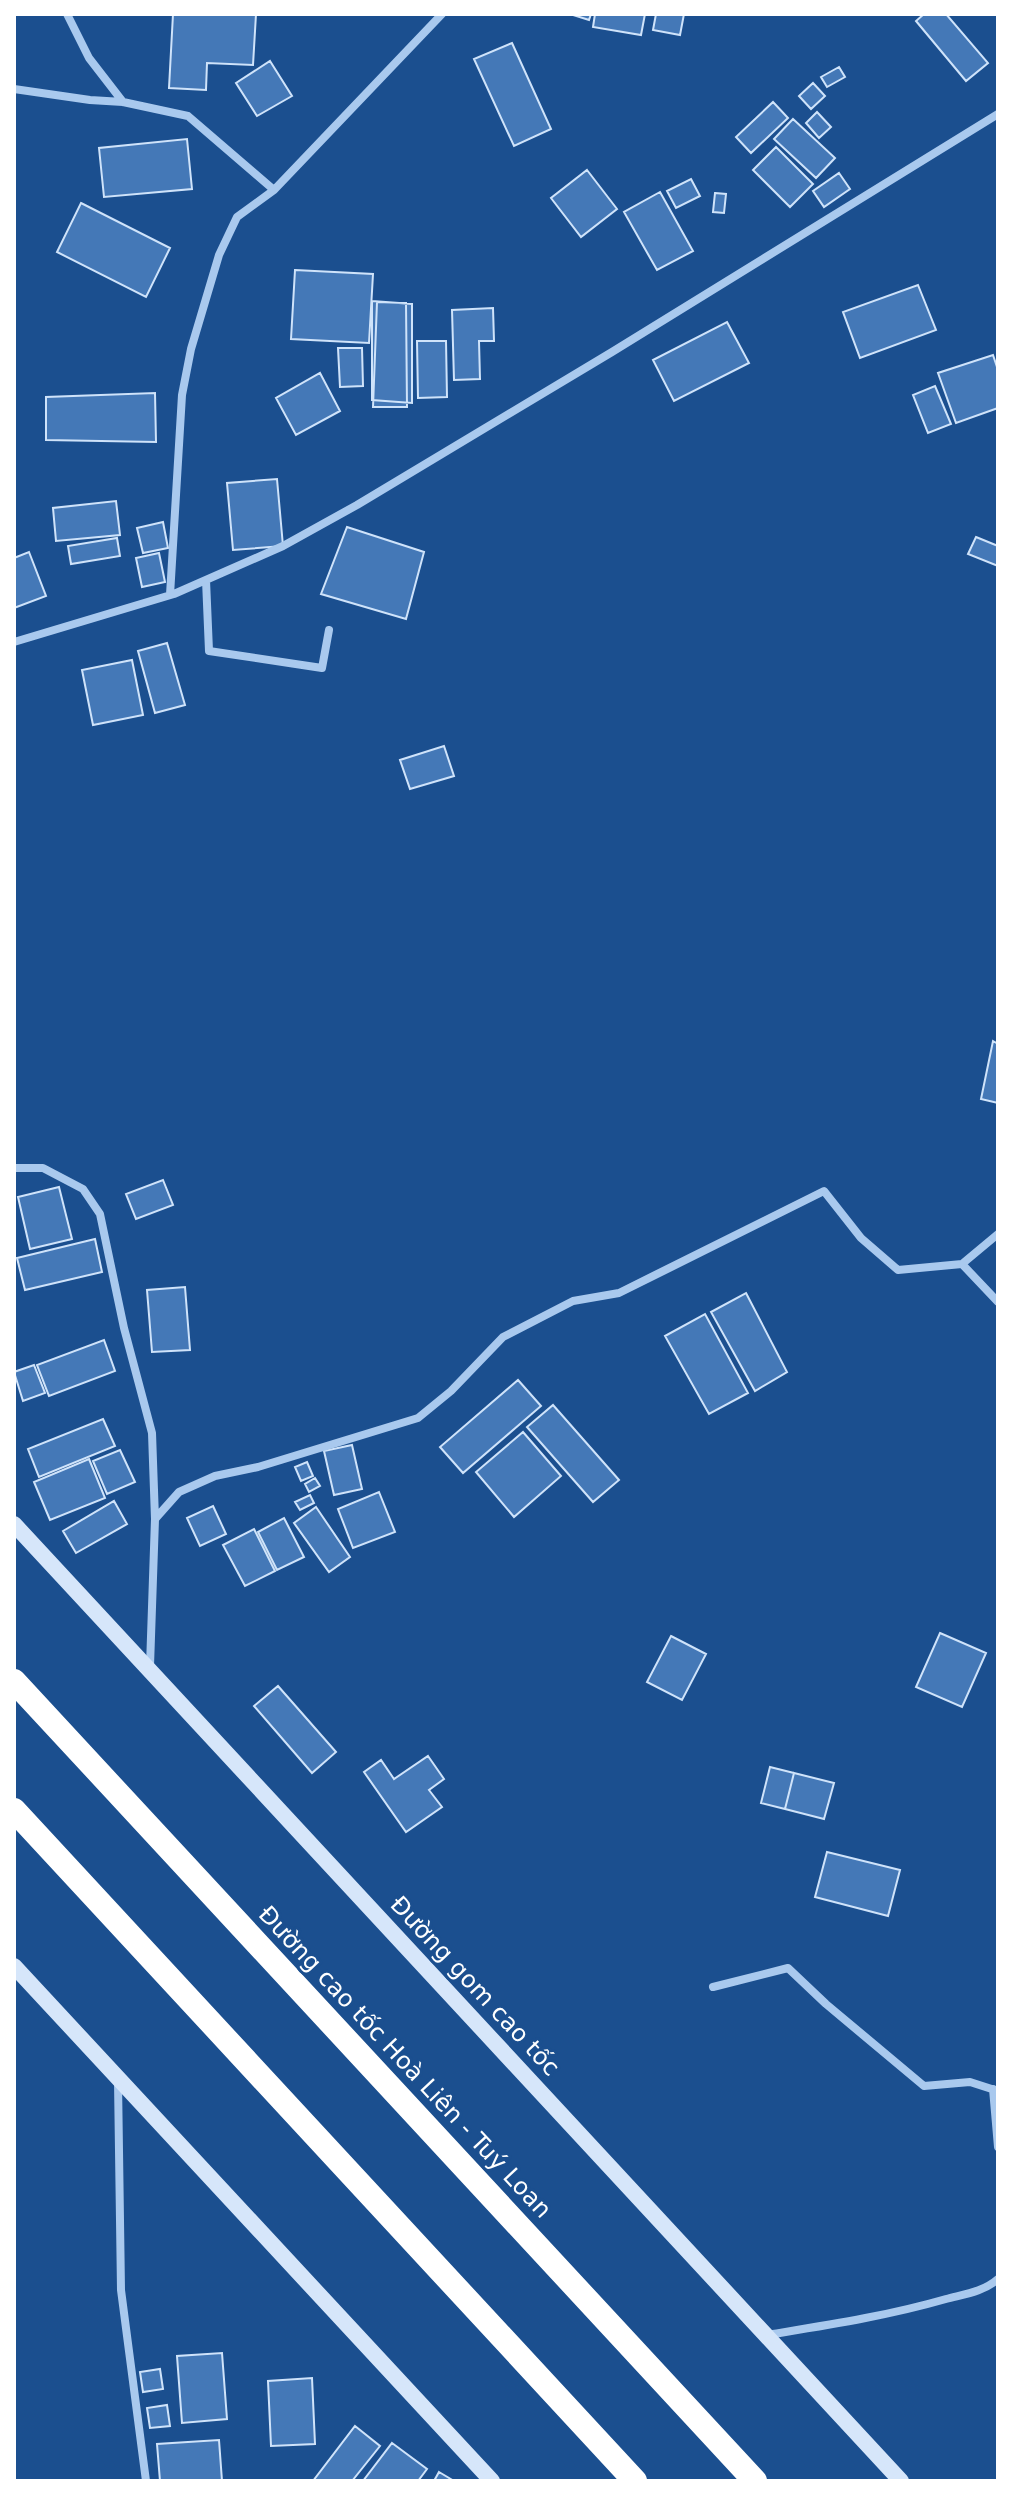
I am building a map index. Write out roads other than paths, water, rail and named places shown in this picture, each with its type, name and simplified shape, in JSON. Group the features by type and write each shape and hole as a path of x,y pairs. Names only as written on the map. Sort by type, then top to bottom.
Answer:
{"highway":[{"name":"Đường cao tốc Hoà Liên - Tuý Loan","path":"14,1681 755,2481"},
{"path":"14,1810 635,2481"}],"main road":[{"name":"Đường gom cao tốc","path":"14,1524 901,2481"},
{"path":"14,1966 492,2481"}],"street":[{"path":"67,14 89,58 123,102"},
{"path":"170,595 182,395 191,349 219,255 237,217 274,190 442,14"},
{"path":"14,89 123,102 188,116 274,190"},
{"path":"14,642 170,595 283,546 357,505 998,114"},
{"path":"206,580 209,651 322,668 329,630"},
{"path":"14,1168 43,1168 57,1175 83,1189 100,1214 124,1328 152,1433 155,1519 150,1670"},
{"path":"155,1519 179,1492 215,1476 258,1467 418,1418 451,1391 503,1337 573,1301 619,1293 824,1191 861,1238 898,1270 962,1264 998,1234"},
{"path":"962,1264 998,1302"},
{"path":"713,1987 788,1968 924,2086 970,2082 995,2090 998,2147"},
{"path":"118,2077 121,2290 146,2481"},
{"path":"987,2289 998,2279"},
{"path":"766,2335 864,2320 987,2289 998,2290"}]}
